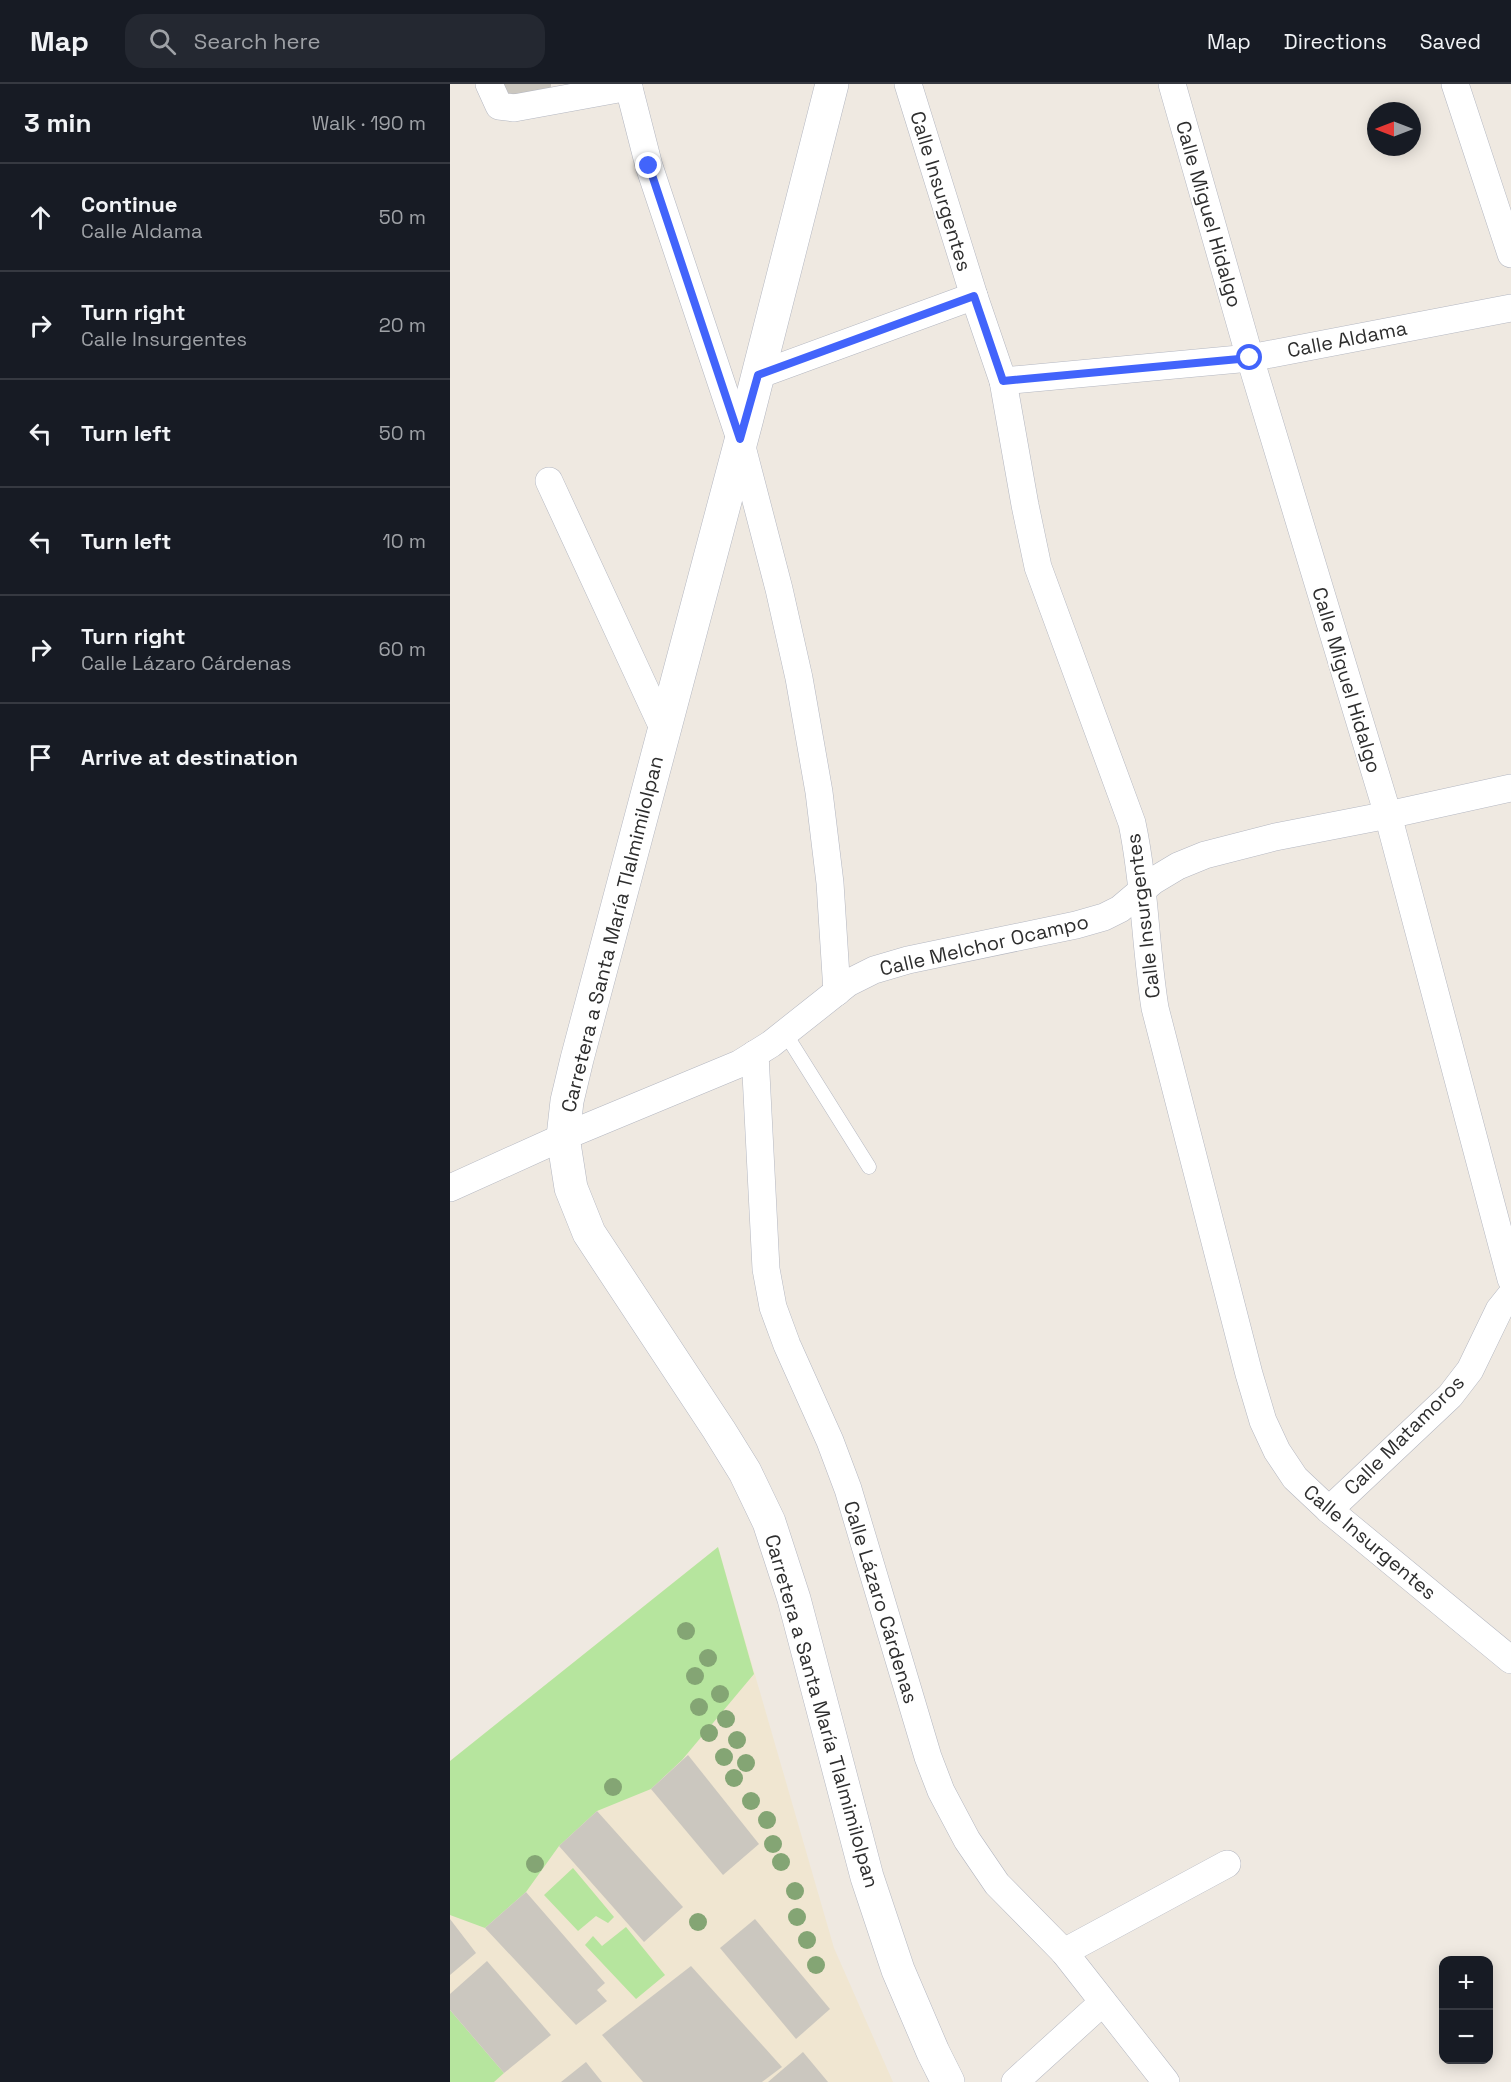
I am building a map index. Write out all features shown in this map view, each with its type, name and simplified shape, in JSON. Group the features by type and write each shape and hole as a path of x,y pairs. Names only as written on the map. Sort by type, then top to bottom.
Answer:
{"main road":[{"name":"Carretera a Santa María Tlalmimilolpan","path":"832,84 758,375 577,1059 567,1101 563,1137 571,1188 589,1233 734,1455 769,1522 794,1599 867,1877 898,1970 948,2082"}],"street":[{"path":"489,84 499,106 514,108 628,85 649,166 740,439 779,589 801,689 819,792 830,883 837,992"},
{"name":"Calle Insurgentes","path":"908,84 1003,381 1038,567 1132,822 1139,854 1149,972 1155,1008 1263,1421 1277,1451 1295,1478 1329,1510 1511,1660"},
{"name":"Calle Miguel Hidalgo","path":"1172,84 1250,358 1388,815 1511,1279"},
{"path":"1455,84 1511,254"},
{"path":"758,375 974,296"},
{"name":"Calle Aldama","path":"1003,381 1250,358 1511,308"},
{"path":"549,481 664,730"},
{"name":"Calle Melchor Ocampo","path":"450,1188 563,1137 739,1064 785,1033 848,982 874,970 908,960 1076,925 1104,917 1120,909 1154,881 1178,866 1205,855 1275,837 1511,788"},
{"name":"Calle Lázaro Cárdenas","path":"755,1054 766,1269 773,1306 787,1345 830,1441 848,1489 928,1757 941,1791 967,1840 997,1884 1064,1952 1166,2082"},
{"name":"Calle Matamoros","path":"1329,1510 1450,1396 1470,1370 1500,1310 1511,1295"},
{"path":"1064,1952 1227,1864"},
{"path":"1014,2082 1102,2003"}],"lane":[{"path":"785,1033 869,1167"}],"shaded area":[{"path":"718,1547 834,1948 893,2082 450,2082 450,1761"}],"green space":[{"path":"718,1547 754,1674 682,1760 651,1789 597,1811 559,1846 526,1892 485,1928 450,1915 450,1761"},
{"path":"573,1868 614,1917 608,1923 596,1916 578,1931 544,1895"},
{"path":"626,1927 665,1975 636,1999 585,1945 593,1936 602,1946"},
{"path":"450,2010 504,2073 494,2082 450,2082"}],"building":[{"path":"502,84 551,84 551,90 504,97"},
{"path":"688,1755 759,1844 723,1875 651,1789"},
{"path":"597,1811 683,1907 644,1942 559,1846"},
{"path":"526,1892 605,1983 597,1990 607,2001 576,2025 485,1928"},
{"path":"450,1919 476,1953 450,1975"},
{"path":"755,1919 830,2009 796,2039 720,1948"},
{"path":"487,1961 551,2035 504,2073 450,2010 450,1994"},
{"path":"691,1966 782,2067 762,2082 643,2082 602,2035"},
{"path":"803,2052 828,2082 768,2082"},
{"path":"586,2062 602,2082 561,2082"}],"route":[{"path":"649,166 740,439 758,375 974,296 1003,381 1250,358"}]}
